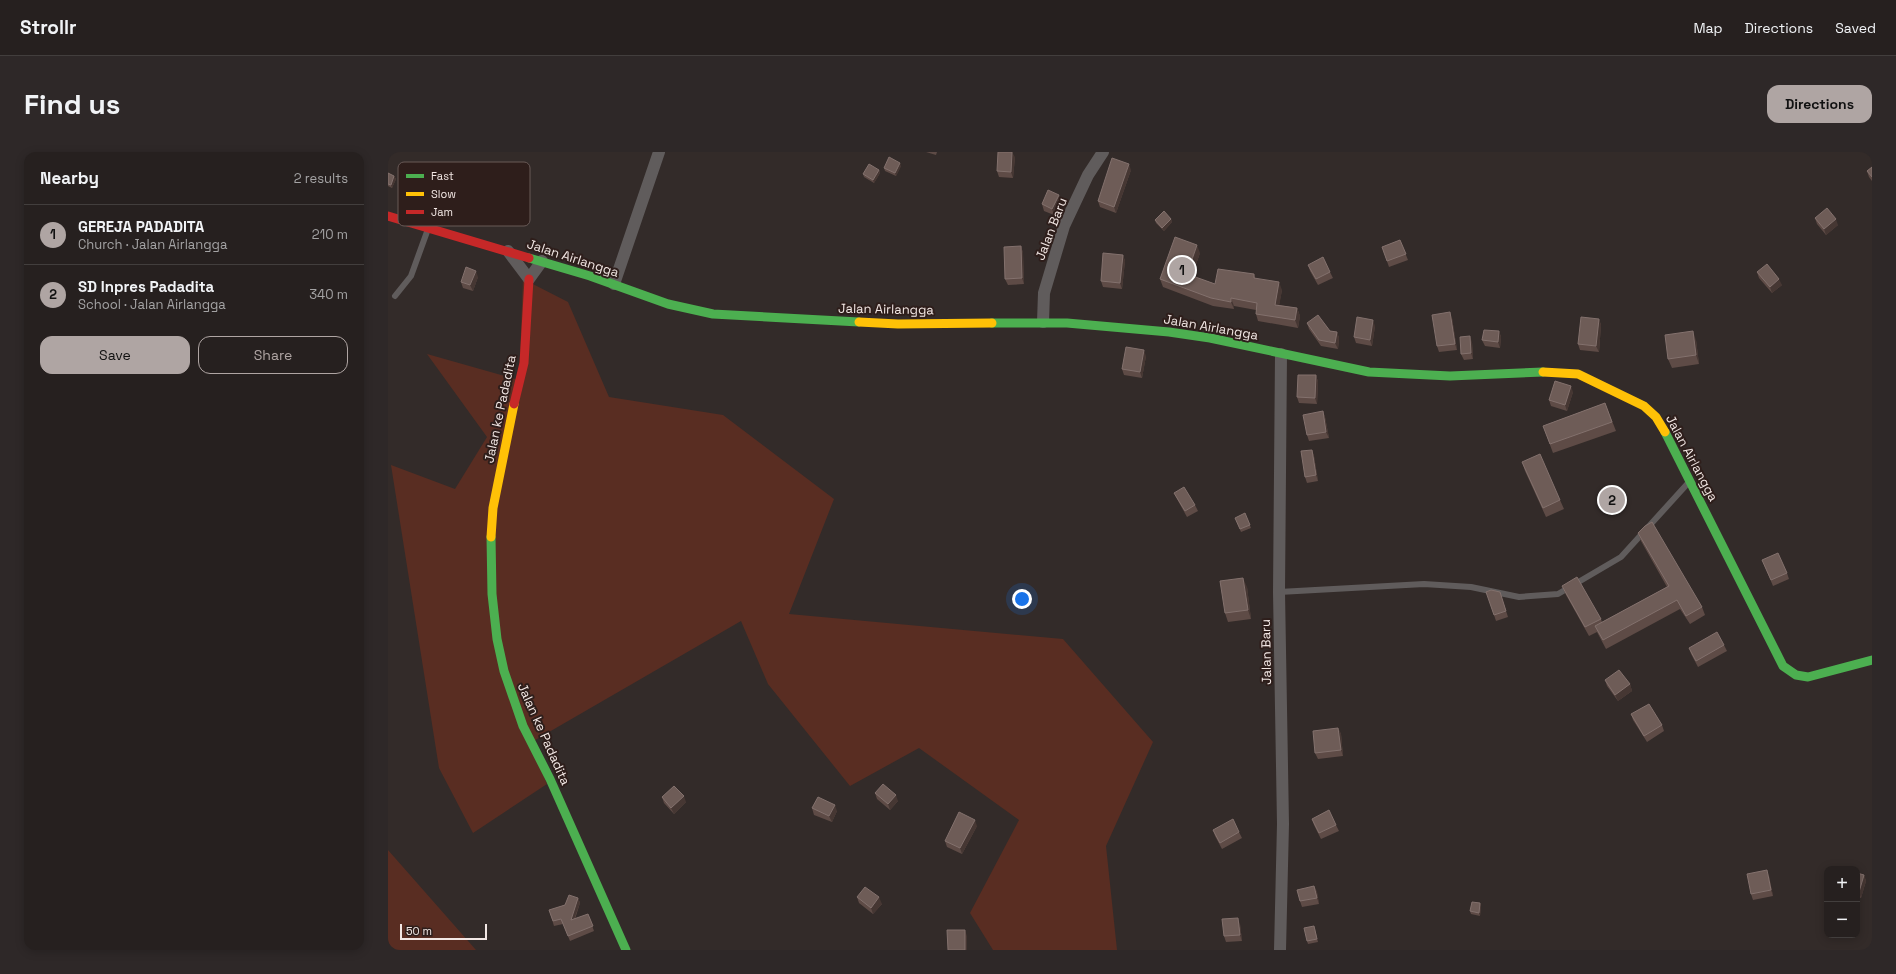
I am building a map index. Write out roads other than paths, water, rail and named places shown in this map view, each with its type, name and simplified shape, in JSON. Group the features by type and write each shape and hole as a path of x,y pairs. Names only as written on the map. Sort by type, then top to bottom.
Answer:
{"street":[{"path":"614,284 659,152"},
{"name":"Jalan Baru","path":"1043,322 1044,293 1064,226 1088,175 1103,152"},
{"name":"Jalan Airlangga","path":"388,216 398,219"},
{"name":"Jalan Airlangga","path":"421,226 508,250 614,284 668,304 713,314 815,321 898,324 1043,322 1169,332 1210,338 1370,372 1450,376 1551,372 1578,374 1644,406 1656,417 1671,442 1783,666 1788,671 1808,677 1872,660"},
{"path":"508,250 529,278 542,261"},
{"name":"Jalan ke Padadita","path":"529,278 524,363 506,438 494,508 490,544 492,594 497,639 504,671 523,726 550,779 626,950"},
{"name":"Jalan Baru","path":"1280,950 1283,824 1279,592 1281,354"}],"lane":[{"path":"395,296 411,276 428,228"},
{"path":"1279,592 1424,584 1471,587 1519,597 1558,594 1621,557 1690,482"}],"place":[{"name":"GEREJA PADADITA","path":"1182,270"},
{"name":"SD Inpres Padadita","path":"1612,500"}]}
